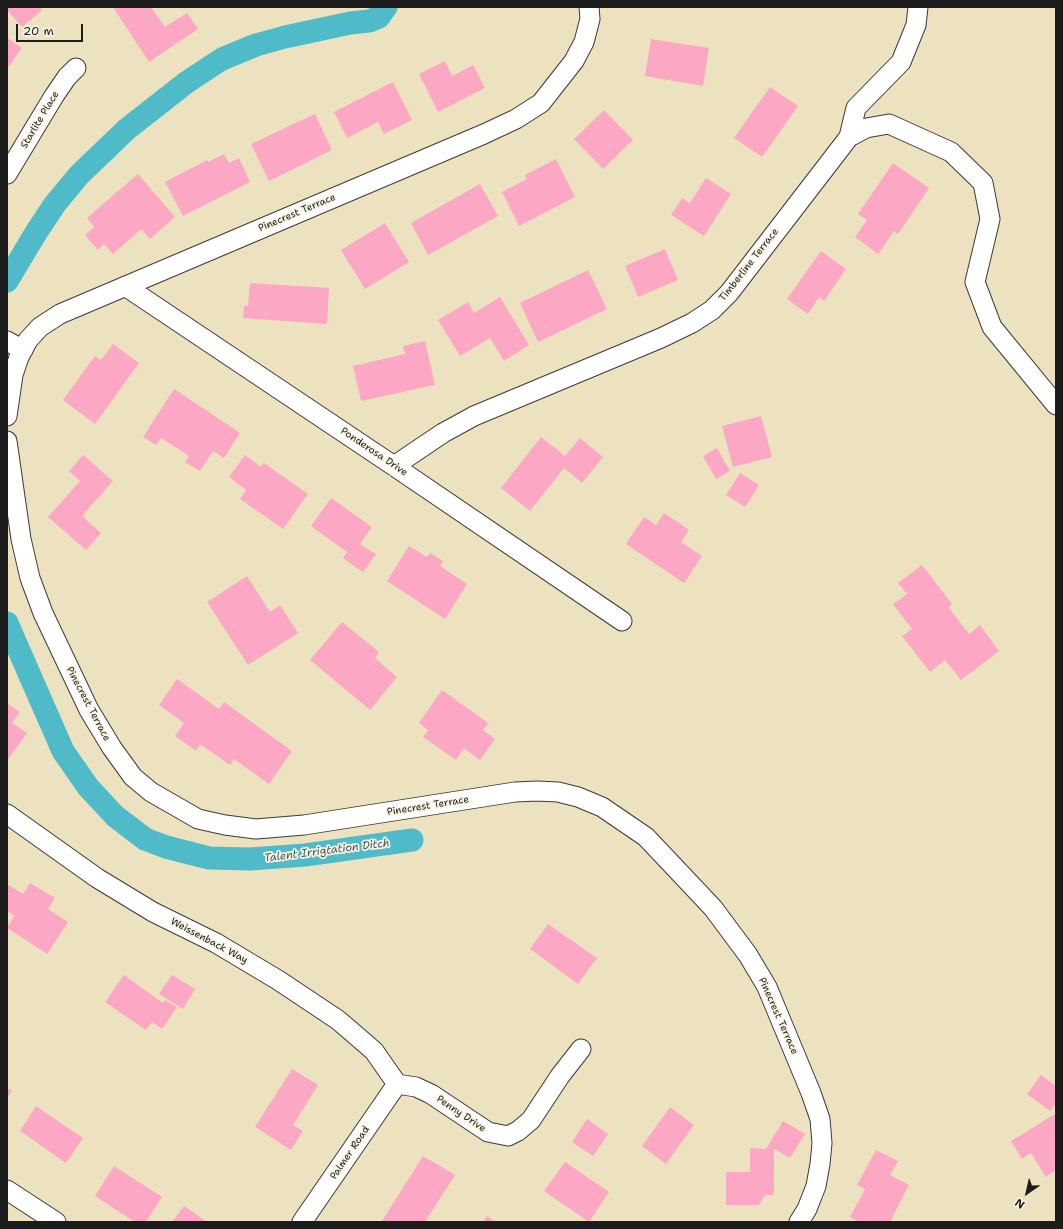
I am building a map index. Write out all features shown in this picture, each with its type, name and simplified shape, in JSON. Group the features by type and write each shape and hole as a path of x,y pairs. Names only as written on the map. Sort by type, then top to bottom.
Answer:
{"street":[{"name":"Pinecrest Terrace","path":"7,416 13,375 15,345 28,340 40,327 60,314 484,134 516,119 541,103 574,61 584,42 590,19 589,7"},
{"path":"849,137 856,108 901,62 916,25 918,7"},
{"name":"Starlite Place","path":"7,174 54,96 67,77 76,68"},
{"name":"Timberline Terrace","path":"394,466 443,433 474,416 661,338 692,323 712,310 729,294 849,137 866,128 890,124 951,152 983,183 990,219 975,282 992,327 1056,405"},
{"name":"Ponderosa Drive","path":"125,286 622,621"},
{"name":"Pinecrest Terrace","path":"7,440 21,539 30,578 42,613 89,710 112,748 133,777 151,792 198,818 224,826 256,829 304,825 537,790 558,792 578,797 602,807 646,837 713,908 748,955 767,987 811,1093 820,1119 822,1143 816,1186 807,1209 799,1222"},
{"name":"Weissenback Way","path":"7,814 109,885 153,912 216,944 278,980 338,1020 374,1051 397,1084"},
{"name":"Penny Drive","path":"397,1084 416,1087 431,1094 488,1132 508,1136 518,1132 531,1120 560,1076 581,1049"},
{"name":"Palmer Road","path":"302,1222 397,1084"},
{"path":"7,1190 56,1222"}],"building":[{"path":"7,7 40,7 42,10 22,27 7,10"},
{"path":"113,7 151,7 165,27 187,13 198,29 149,62"},
{"path":"7,38 22,48 7,69"},
{"path":"651,39 709,48 703,86 645,76"},
{"path":"445,61 452,76 473,65 485,88 438,112 419,74"},
{"path":"393,82 412,120 384,134 378,122 347,138 334,112"},
{"path":"770,87 798,106 762,157 734,138"},
{"path":"604,110 633,140 603,169 574,139"},
{"path":"315,114 332,150 269,181 251,144"},
{"path":"224,154 229,163 239,158 250,182 183,216 165,182 207,160 208,162"},
{"path":"556,159 575,197 519,226 502,192 527,179 525,175"},
{"path":"893,163 929,188 898,234 894,231 878,254 855,237 867,220 858,214"},
{"path":"138,174 175,217 150,239 141,229 113,254 104,244 98,250 85,235 94,227 87,218"},
{"path":"706,178 731,194 704,236 671,215 682,198 690,203"},
{"path":"480,184 498,216 428,255 411,223"},
{"path":"385,223 409,262 365,289 341,250"},
{"path":"665,249 678,280 638,297 625,266"},
{"path":"821,251 846,269 824,301 819,297 808,314 787,299"},
{"path":"588,270 607,309 538,342 520,303"},
{"path":"250,283 329,288 327,324 243,318 244,306 248,306"},
{"path":"500,297 529,345 504,361 490,338 460,356 438,320 468,302 474,313"},
{"path":"425,341 435,385 361,401 353,366 405,354 403,346"},
{"path":"113,344 139,363 95,424 63,400 95,356 101,360"},
{"path":"174,389 240,433 224,458 213,451 200,471 185,462 189,456 161,438 156,445 143,437"},
{"path":"761,416 772,457 733,467 722,426"},
{"path":"541,437 565,456 580,438 603,457 582,483 564,468 530,511 501,488"},
{"path":"717,448 730,471 716,479 703,456"},
{"path":"83,455 113,481 82,516 101,533 86,550 48,517 80,481 69,471"},
{"path":"245,455 261,467 264,463 308,494 283,529 240,499 246,490 229,477"},
{"path":"740,473 759,485 745,507 726,495"},
{"path":"331,498 372,527 360,544 376,554 363,572 343,558 347,552 311,526"},
{"path":"664,513 689,530 681,542 702,556 684,583 626,544 644,517 656,525"},
{"path":"409,546 427,557 430,553 443,561 440,566 467,584 445,619 387,581"},
{"path":"922,565 952,604 948,607 969,634 980,625 999,651 961,680 945,660 930,672 902,636 912,629 893,604 907,594 898,583"},
{"path":"247,576 270,612 280,605 298,633 248,665 207,602"},
{"path":"342,622 379,652 375,658 397,677 370,710 310,660"},
{"path":"177,679 219,709 224,702 292,751 269,784 234,759 230,765 200,744 196,751 175,736 184,723 159,705"},
{"path":"442,690 488,723 483,730 495,739 480,760 464,748 456,760 423,737 428,730 419,723"},
{"path":"7,703 20,712 12,723 27,733 8,759 7,758"},
{"path":"30,883 55,898 48,909 68,922 47,954 7,928 14,916 7,911 7,887 9,885 23,894"},
{"path":"548,924 597,958 578,984 530,949"},
{"path":"124,975 163,1003 165,1000 177,1007 162,1029 152,1022 146,1030 105,1002"},
{"path":"172,975 195,989 183,1009 159,994"},
{"path":"292,1069 318,1085 293,1125 303,1131 291,1150 255,1127"},
{"path":"1041,1075 1056,1086 1056,1103 1050,1111 1027,1094"},
{"path":"7,1088 12,1091 7,1098"},
{"path":"36,1106 83,1138 66,1163 20,1131"},
{"path":"670,1107 694,1125 666,1164 642,1146"},
{"path":"1055,1114 1056,1170 1046,1177 1031,1153 1022,1159 1011,1141"},
{"path":"587,1119 608,1134 593,1156 572,1142"},
{"path":"783,1121 805,1134 790,1158 774,1149 774,1195 765,1195 759,1205 726,1205 726,1172 750,1172 750,1148 766,1149"},
{"path":"876,1150 898,1161 890,1175 909,1185 890,1222 859,1222 850,1217 865,1189 857,1185"},
{"path":"423,1156 455,1175 425,1222 383,1222 382,1221"},
{"path":"565,1162 609,1192 589,1222 544,1191"},
{"path":"114,1166 162,1197 146,1222 135,1222 95,1196"},
{"path":"184,1206 207,1222 172,1222"},
{"path":"487,1216 496,1222 483,1222"}],"waterway":[{"name":"Talent Irrigtation Ditch","path":"7,281 55,204 79,175 127,129 187,82 222,59 256,45 350,23 369,21 379,17 386,7"},
{"name":"Talent Irrigtation Ditch","path":"7,623 63,751 88,787 115,816 145,839 166,847 209,858 250,859 305,855 412,840"}]}
